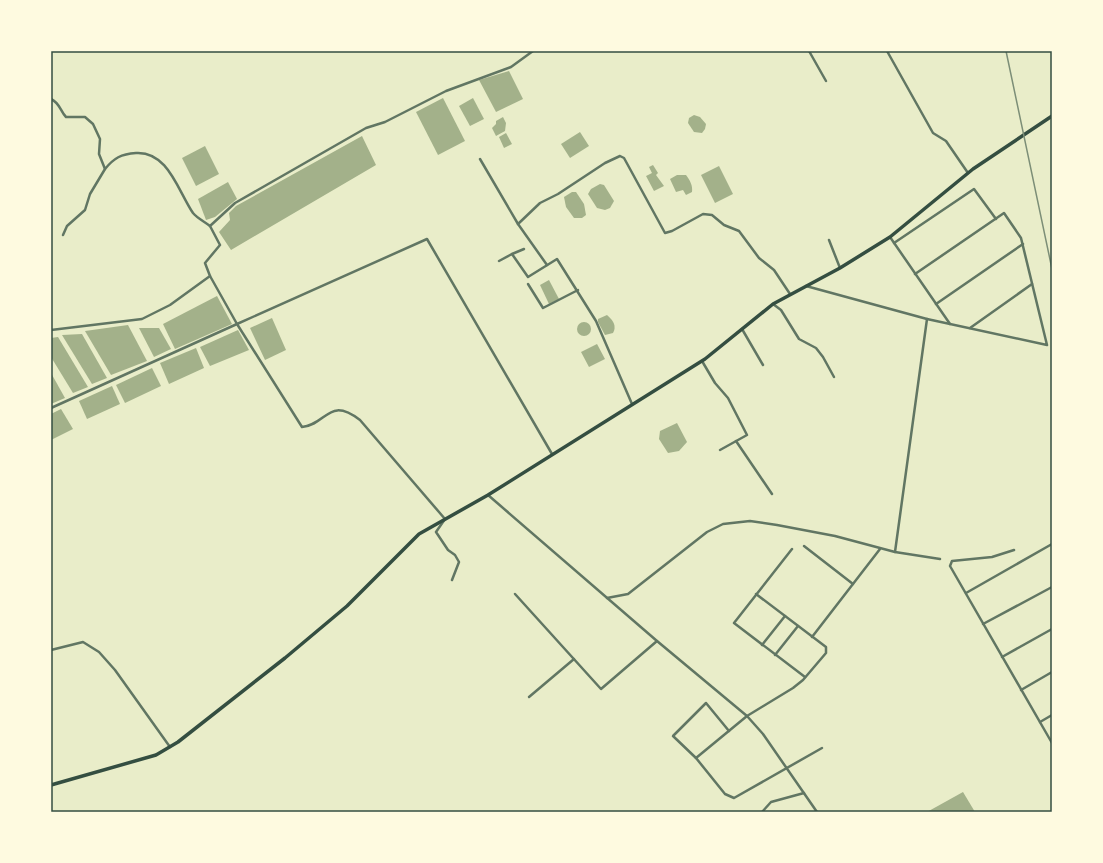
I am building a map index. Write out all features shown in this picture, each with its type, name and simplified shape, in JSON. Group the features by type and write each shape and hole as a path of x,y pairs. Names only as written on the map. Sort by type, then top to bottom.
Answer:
{"main road":[{"path":"51,785 156,755 170,747 285,658 347,606 415,537 488,495 702,361 773,304 840,268 890,237 968,173 1052,116"}],"street":[{"path":"210,226 236,202 366,128 385,122 446,91 511,67 534,51"},
{"path":"809,51 826,81"},
{"path":"887,51 933,133 946,142 968,173"},
{"path":"51,99 60,106 62,113 66,117 85,117 93,124 100,139 99,154 105,169"},
{"path":"63,235 67,226 85,210 90,194 105,169 116,157 122,154 145,152 154,157 170,171 194,214 210,226 220,245 205,263 210,276 237,324 302,428 307,427 328,414 338,410 349,412 360,420 445,519 436,532 448,550 455,555 459,562 452,580"},
{"path":"518,224 540,203 558,194 604,163 620,156 624,158 665,233 672,231 703,214 712,215 724,225 739,231 759,258 774,270 790,294"},
{"path":"480,159 518,224 547,265"},
{"path":"894,243 974,189 996,219"},
{"path":"805,286 927,319 1047,345 1023,244 1021,238 1004,213 915,274"},
{"path":"890,237 950,324"},
{"path":"51,408 427,239 552,454"},
{"path":"829,240 840,268"},
{"path":"936,304 1023,244"},
{"path":"499,261 524,249"},
{"path":"512,254 528,277 557,259 578,290 596,321 632,404"},
{"path":"51,330 142,319 170,305 210,276"},
{"path":"528,284 543,308 578,290"},
{"path":"970,328 1032,284"},
{"path":"773,304 781,310 799,339 816,348 823,356 834,377"},
{"path":"895,552 927,319"},
{"path":"742,329 763,365"},
{"path":"702,361 715,383 728,398 747,435 720,450"},
{"path":"736,442 772,494"},
{"path":"488,495 656,641 748,716 763,734 817,812"},
{"path":"607,598 628,594 707,532 723,524 750,521 776,525 834,536 880,549 940,559"},
{"path":"966,593 1052,544"},
{"path":"804,546 853,584"},
{"path":"792,549 734,623 805,677"},
{"path":"812,637 880,549"},
{"path":"1014,550 992,557 952,560 950,566 1052,743"},
{"path":"984,624 1052,587"},
{"path":"515,594 601,689 656,641"},
{"path":"696,758 748,716 793,688 805,677 827,650 826,647 756,594"},
{"path":"762,645 785,616"},
{"path":"775,655 798,626"},
{"path":"1002,657 1052,629"},
{"path":"51,650 83,642 99,652 116,670 170,747"},
{"path":"528,697 574,659"},
{"path":"1021,690 1052,672"},
{"path":"729,731 706,704 674,736 696,758 725,794 734,798 822,748"},
{"path":"1040,722 1052,715"},
{"path":"762,812 771,802 804,793"}],"shaded area":[{"path":"509,71 523,99 496,112 479,80"},
{"path":"443,98 465,141 438,155 416,112"},
{"path":"473,98 484,119 470,126 459,106"},
{"path":"694,115 700,117 706,124 702,133 694,132 688,123 689,118"},
{"path":"503,117 506,123 505,131 496,136 492,128 496,124 496,121"},
{"path":"580,132 589,146 570,158 561,144"},
{"path":"506,133 512,144 504,148 499,137"},
{"path":"362,136 376,165 231,250 219,232 230,220 229,213 236,206"},
{"path":"205,146 219,174 196,186 182,158"},
{"path":"653,165 658,173 656,175 664,186 654,191 646,176 652,173 649,167"},
{"path":"719,166 733,194 715,203 701,175"},
{"path":"677,175 686,175 691,183 692,192 686,195 683,190 676,192 670,179"},
{"path":"228,182 237,199 215,217 206,220 198,199"},
{"path":"600,184 604,185 614,201 610,208 605,210 597,208 588,194 591,189"},
{"path":"572,192 576,192 584,204 586,215 582,218 574,218 566,207 564,197"},
{"path":"549,280 559,299 549,304 540,285"},
{"path":"217,296 232,324 175,349 163,324"},
{"path":"607,315 613,321 615,328 613,333 605,335 598,322 598,319"},
{"path":"272,318 286,350 265,360 250,328"},
{"path":"584,322 589,324 591,329 589,334 584,336 579,334 577,329 579,324"},
{"path":"128,325 147,361 111,375 85,331"},
{"path":"139,328 159,328 171,349 154,357"},
{"path":"238,330 249,350 210,366 200,347"},
{"path":"82,334 107,378 92,384 62,335"},
{"path":"58,337 88,387 73,393 51,357 51,338"},
{"path":"597,344 605,359 589,367 581,352"},
{"path":"196,348 204,368 169,384 160,363"},
{"path":"152,368 161,386 125,403 116,385"},
{"path":"51,373 65,398 51,404"},
{"path":"112,386 120,404 87,419 79,401"},
{"path":"61,409 73,429 51,440 51,414"},
{"path":"677,423 687,442 679,451 668,453 659,439 660,431"},
{"path":"963,792 975,812 927,812"}],"railway":[{"path":"1006,51 1052,269"}]}
